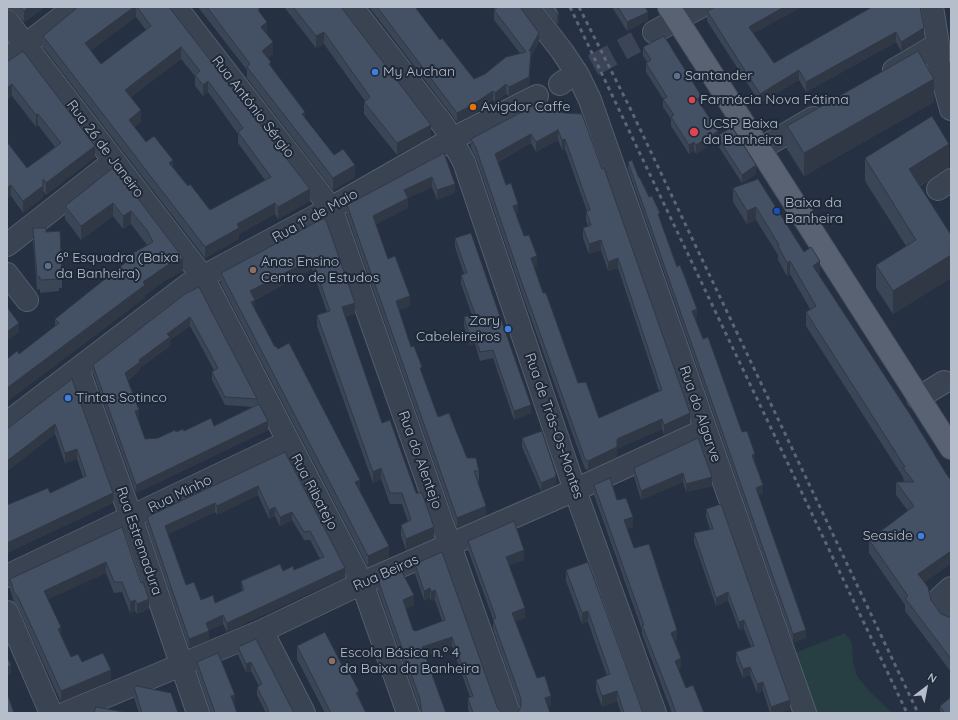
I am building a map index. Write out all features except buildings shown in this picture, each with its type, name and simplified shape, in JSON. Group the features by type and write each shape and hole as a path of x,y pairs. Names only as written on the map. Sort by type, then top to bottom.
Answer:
{"main road":[{"path":"673,13 918,398 948,439"}],"street":[{"path":"7,59 75,7"},
{"name":"Rua António Sérgio","path":"176,7 331,208"},
{"name":"Rua de Trás-Os-Montes","path":"352,7 440,120 452,139 468,174 575,490 655,713"},
{"name":"Rua do Algarve","path":"528,7 562,51 578,75 596,115 805,713"},
{"path":"654,32 673,13 700,7"},
{"path":"932,7 938,44 938,62 951,109"},
{"name":"Rua 26 de Janeiro","path":"7,21 203,277"},
{"path":"938,44 945,56 951,72"},
{"path":"876,80 938,44"},
{"name":"Rua 1º de Maio","path":"7,423 189,284 331,208 452,139 537,96"},
{"path":"760,149 828,109"},
{"path":"7,245 114,162"},
{"name":"Rua do Alentejo","path":"331,208 510,713"},
{"path":"7,274 27,300"},
{"name":"Rua Ribatejo","path":"203,277 362,583 408,713"},
{"name":"Rua Estremadura","path":"78,369 131,517 198,713"},
{"path":"918,398 944,382"},
{"name":"Rua Beiras","path":"66,713 180,664 262,631 362,583 575,490 705,430"},
{"name":"Rua Minho","path":"7,576 288,442"},
{"path":"951,588 940,598 941,606 951,619"},
{"path":"7,612 51,713"},
{"path":"262,631 304,713"}],"green space":[{"path":"845,633 852,643 853,661 857,676 870,692 892,713 812,713 795,653"}],"tunnel":[{"path":"564,81 636,42"}],"railway":[{"path":"570,7 907,713"},
{"path":"579,7 630,108 918,713"}],"place":[{"name":"My Auchan","path":"375,72"},
{"name":"Santander","path":"677,76"},
{"name":"Farmácia Nova Fátima","path":"692,100"},
{"name":"Avigdor Caffe","path":"473,107"},
{"name":"UCSP Baixa da Banheira","path":"694,132"},
{"name":"Baixa da Banheira","path":"777,211"},
{"name":"6ª Esquadra (Baixa da Banheira)","path":"48,266"},
{"name":"Anas Ensino Centro de Estudos","path":"253,270"},
{"name":"Zary Cabeleireiros","path":"508,329"},
{"name":"Tintas Sotinco","path":"68,398"},
{"name":"Seaside","path":"921,536"},
{"name":"Escola Básica n.º 4 da Baixa da Banheira","path":"332,661"}]}
